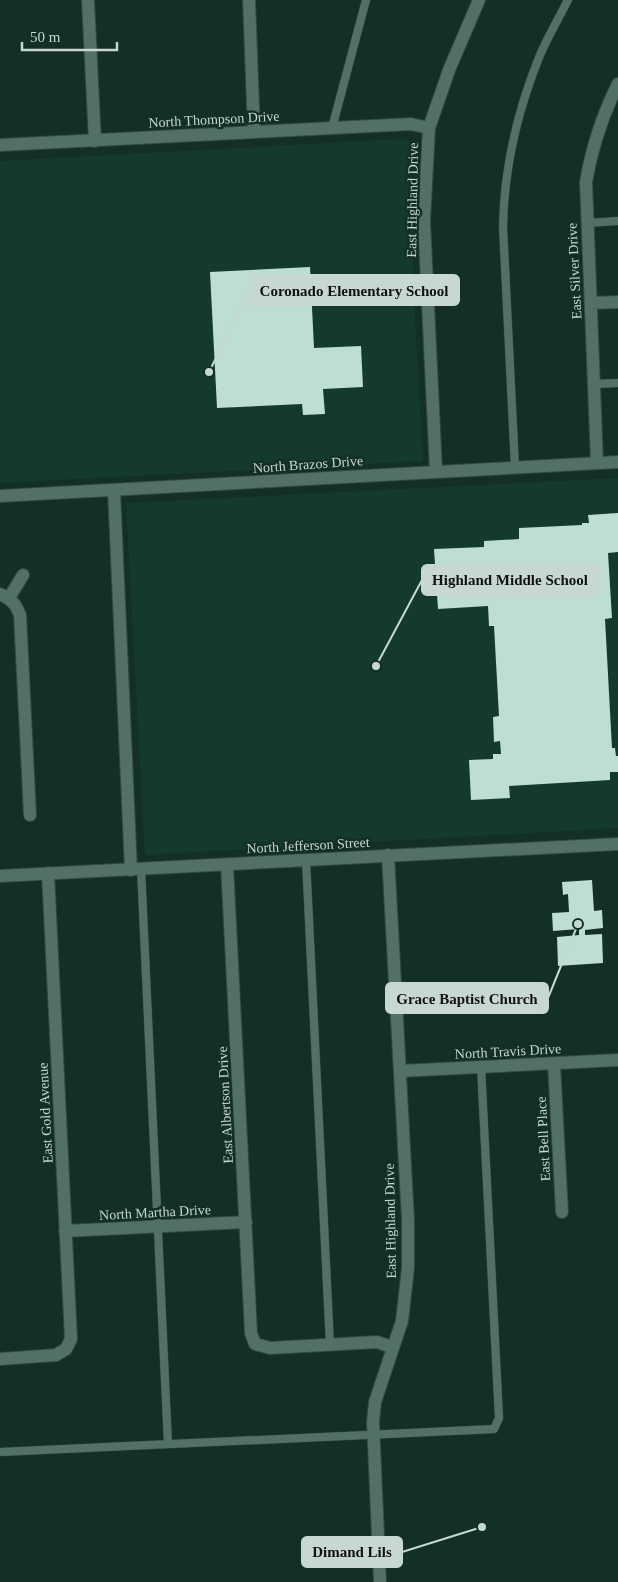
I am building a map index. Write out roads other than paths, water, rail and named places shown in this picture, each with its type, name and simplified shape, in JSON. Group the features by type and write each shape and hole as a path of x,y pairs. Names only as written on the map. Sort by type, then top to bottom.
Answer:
{"street":[{"path":"88,0 95,141"},
{"path":"249,0 254,132"},
{"name":"East Highland Drive","path":"436,471 424,221 429,128 449,70 479,0"},
{"name":"East Silver Drive","path":"597,463 586,182 598,126 616,92"},
{"name":"North Thompson Drive","path":"0,145 411,124 429,128"},
{"path":"591,303 618,302"},
{"name":"North Brazos Drive","path":"0,496 618,462"},
{"path":"114,491 136,869"},
{"path":"23,575 4,596 16,606 22,627 30,816"},
{"name":"North Jefferson Street","path":"0,876 618,844"},
{"name":"East Highland Drive","path":"380,1582 373,1434 375,1402 402,1321 408,1268 408,1220 388,855"},
{"name":"East Albertson Drive","path":"227,864 251,1333 255,1344 270,1348 330,1345"},
{"name":"East Gold Avenue","path":"0,1359 56,1355 66,1350 71,1339 48,873"},
{"name":"North Travis Drive","path":"400,1071 618,1060"},
{"name":"East Bell Place","path":"554,1064 562,1212"},
{"name":"North Martha Drive","path":"66,1232 246,1222"},
{"path":"330,1345 377,1342 392,1347"}],"lane":[{"path":"332,128 366,0"},
{"path":"515,467 503,227 504,199 511,155 523,104 540,54 568,0"},
{"path":"587,223 618,221"},
{"path":"594,384 618,382"},
{"path":"306,860 330,1345"},
{"path":"136,869 159,1226 168,1444"},
{"path":"0,1452 494,1429 499,1418 481,1067"}],"place":[{"name":"Coronado Elementary School","path":"209,372"},
{"name":"Highland Middle School","path":"376,666"},
{"name":"Grace Baptist Church","path":"578,924"},
{"name":"Dimand Lils","path":"482,1527"}]}
